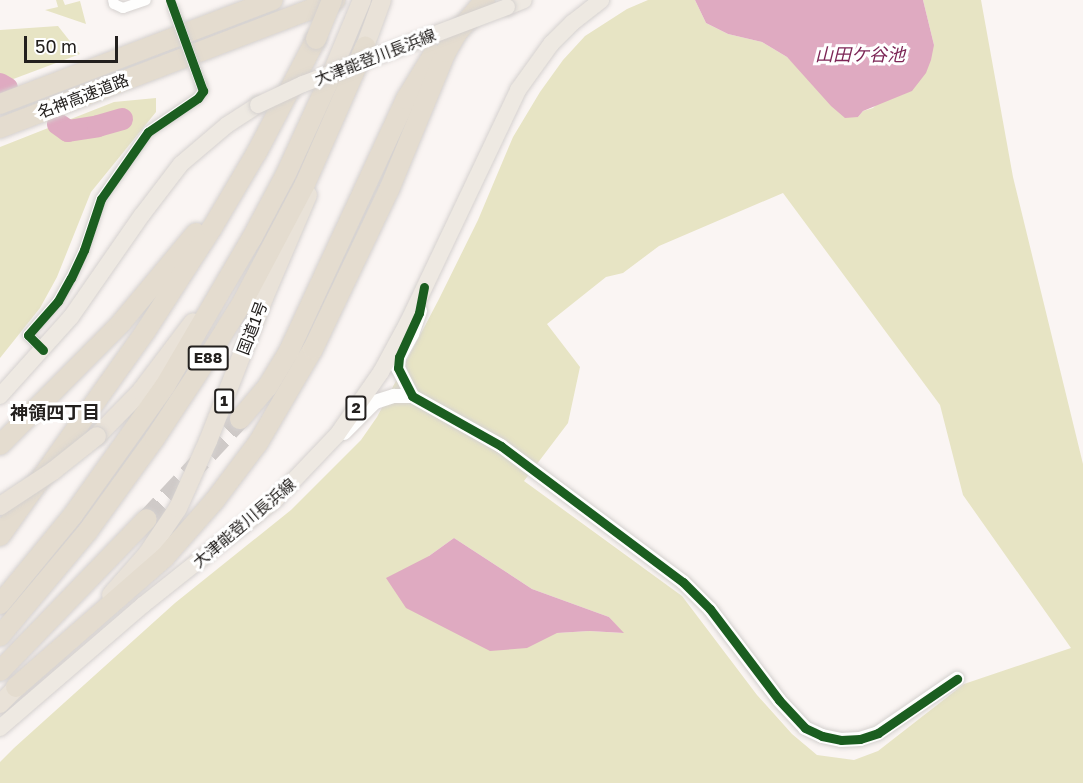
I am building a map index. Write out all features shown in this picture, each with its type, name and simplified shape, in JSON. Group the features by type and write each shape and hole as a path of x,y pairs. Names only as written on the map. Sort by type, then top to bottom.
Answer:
{"highway":[{"name":"名神高速道路","path":"0,104 273,0"},
{"name":"名神高速道路","path":"0,128 334,0"},
{"path":"0,536 146,332 236,189 316,39 334,0"},
{"path":"0,506 53,471 97,436 141,391 184,335 238,249 329,80 362,0"},
{"path":"240,419 268,386 289,351 419,77 447,36 484,0"},
{"path":"16,687 165,557 209,508 258,442 295,384 338,298 388,190 446,51 457,33 484,0"},
{"name":"国道1号","path":"0,704 128,577 164,531 178,508 208,441 264,298 333,139 379,8"},
{"name":"E88","path":"0,636 88,531 155,438 242,303 305,184 364,47"},
{"name":"E88","path":"0,604 93,487 165,386 252,238 286,174 329,80"},
{"path":"0,445 150,290 226,193 275,117"},
{"path":"0,671 147,519"}],"main road":[{"name":"大津能登川長浜線","path":"0,396 71,317 142,214 182,164 227,125 258,105 303,84 524,0"},
{"name":"大津能登川長浜線","path":"0,728 143,605 275,500 337,435 381,372 518,90 551,44 572,23 601,0"}],"street":[{"path":"113,0 114,4 123,8 146,0"},
{"path":"43,350 28,335 58,301 71,278 84,250 101,199 148,132 198,98 203,91 172,4"},
{"path":"412,396 398,368 399,357 419,313 424,287"},
{"path":"321,452 341,437 375,402 394,396 412,396 501,446 683,582 710,609 779,700 805,728 831,738 860,739 878,733 957,679"}],"shaded area":[{"path":"56,0 63,0 65,5 80,1 86,24 45,10 58,7"},
{"path":"648,0 695,0 706,23 728,34 762,42 787,57 845,117 858,117 863,111 873,108 934,45 923,0 981,0 1013,177 1083,464 1083,783 0,783 0,762 14,748 175,603 291,510 361,440 377,417 439,299 478,220 513,137 540,92 563,60 585,36 627,9","holes":["783,193 940,405 963,495 1071,648 964,684 878,751 854,760 817,755 792,734 757,695 682,596 524,481 568,423 580,367 547,324 606,277 623,273 659,246","454,538 532,589 609,617 623,633 589,631 557,633 429,556"]},
{"path":"58,26 80,54 0,84 0,30"},
{"path":"156,98 156,112 91,192 57,277 40,308 0,358 0,147 114,102"}],"water":[{"name":"山田ケ谷池","path":"695,0 923,0 934,45 931,60 926,73 912,91 863,111 858,117 845,118 831,106 787,57 762,42 728,34 706,23"},
{"path":"454,538 532,589 609,617 624,633 589,631 557,633 527,648 490,651 406,608 386,578 429,556"}],"waterway":[{"path":"0,84 7,88"},
{"path":"58,124 68,131 122,119"}],"tunnel":[{"path":"147,519 240,419"}],"cycle path":[{"path":"43,350 28,335 58,301 71,278 84,250 101,199 148,132 198,98 203,91 170,0"},
{"path":"424,287 419,313 399,357 398,368 412,396 501,446 683,582 710,609 779,700 805,728 822,736 841,740 860,739 878,733 957,679"}],"district":[{"name":"神領四丁目","path":"55,412"}]}
